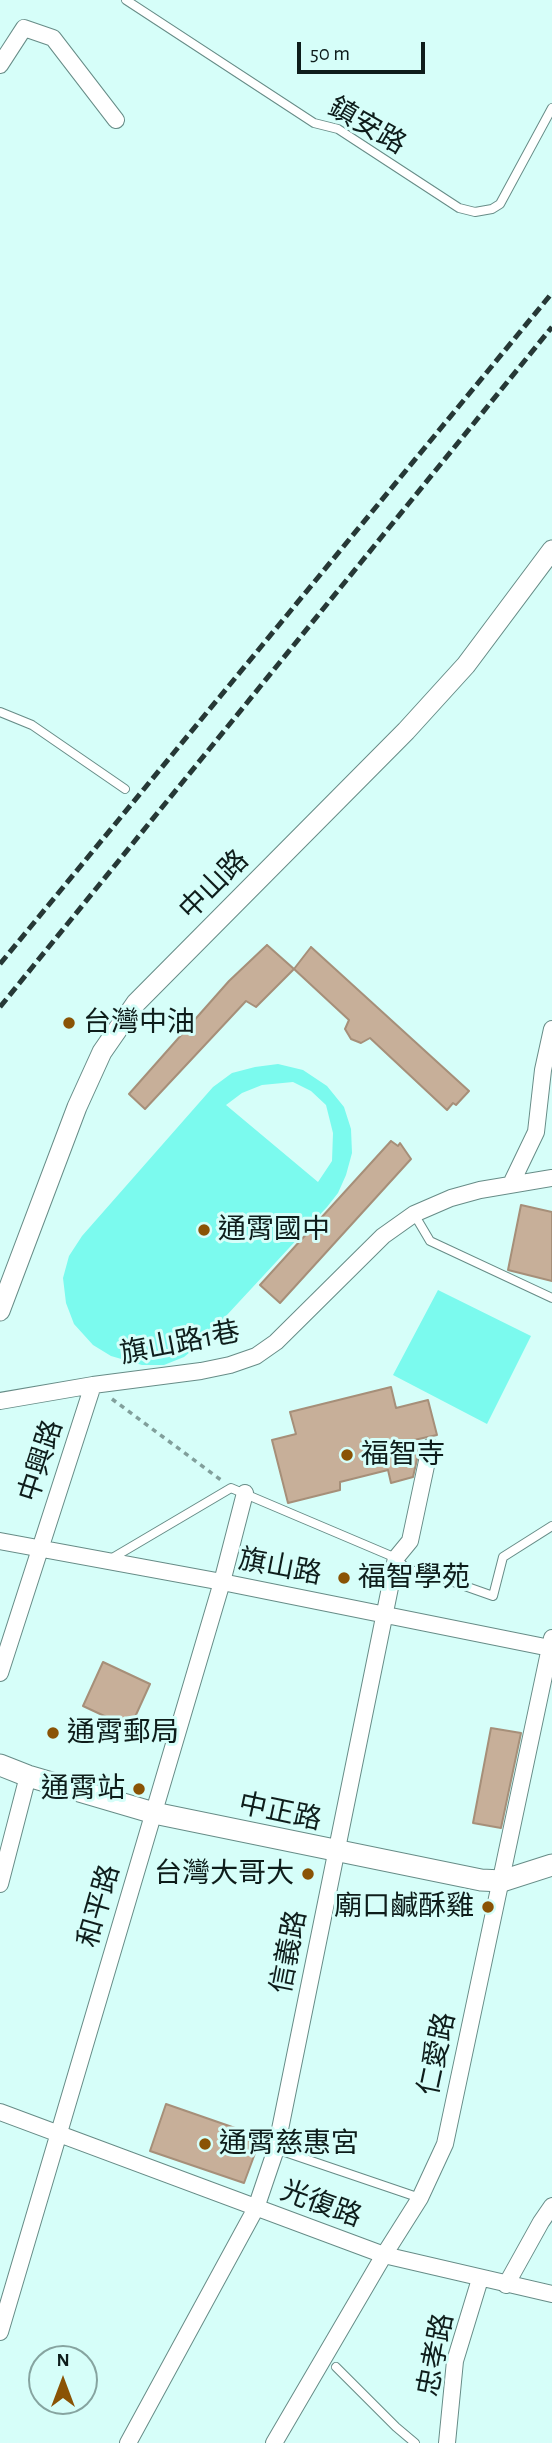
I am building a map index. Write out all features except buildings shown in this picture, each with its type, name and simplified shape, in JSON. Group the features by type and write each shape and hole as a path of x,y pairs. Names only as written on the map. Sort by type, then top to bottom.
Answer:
{"main road":[{"name":"中正路","path":"0,1765 154,1814 481,1880 502,1881 552,1866"}],"street":[{"path":"0,65 24,28 53,38 116,120"},
{"name":"中山路","path":"0,1311 77,1107 102,1052 135,1003 407,731 466,665 552,550"},
{"path":"511,1184 536,1132 543,1070 552,1029"},
{"name":"旗山路1巷","path":"0,1401 201,1371 257,1356 276,1342 383,1236 414,1214 451,1198 552,1178"},
{"name":"中興路","path":"0,1673 3,1652 93,1385"},
{"name":"信義路","path":"128,2443 256,2208 276,2149 396,1558 410,1541 430,1447"},
{"name":"和平路","path":"0,2332 222,1582 238,1490"},
{"name":"旗山路","path":"0,1541 551,1643"},
{"name":"仁愛路","path":"274,2443 384,2255 420,2199 445,2144 551,1643"},
{"path":"0,1884 28,1776"},
{"name":"光復路","path":"0,2112 384,2255 552,2294"},
{"path":"506,2284 552,2206"},
{"name":"忠孝路","path":"447,2443 456,2361 480,2278"}],"lane":[{"name":"鎮安路","path":"127,0 314,123 338,129 459,208 475,212 492,209 500,204 552,108"},
{"path":"0,712 32,725 125,789"},
{"path":"414,1214 430,1241 552,1298"},
{"path":"108,1561 238,1490 396,1558 407,1569 493,1596 503,1557 552,1526"},
{"path":"276,2149 420,2199"},
{"path":"336,2367 415,2443"}],"path":[{"path":"93,1385 238,1490"}],"shaded area":[{"path":"278,1064 303,1070 327,1086 344,1107 351,1129 352,1153 338,1193 201,1343 184,1357 164,1365 142,1365 111,1356 93,1345 74,1324 66,1303 63,1278 69,1256 82,1236 213,1087 232,1073","holes":["293,1082 311,1091 326,1105 333,1133 332,1161 318,1182 226,1105 242,1093 262,1085"]},
{"path":"438,1290 531,1336 487,1424 393,1375"}],"railway":[{"path":"0,964 552,293"},
{"path":"0,1007 552,327"}],"place":[{"name":"台灣中油","path":"69,1023"},
{"name":"通霄國中","path":"204,1230"},
{"name":"福智寺","path":"347,1455"},
{"name":"福智學苑","path":"344,1578"},
{"name":"通霄郵局","path":"53,1733"},
{"name":"通霄站","path":"139,1789"},
{"name":"台灣大哥大","path":"308,1874"},
{"name":"廟口鹹酥雞","path":"488,1907"},
{"name":"通霄慈惠宮","path":"205,2144"}]}
